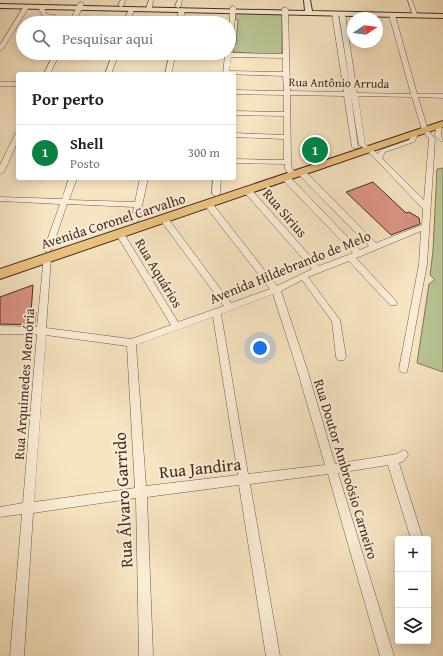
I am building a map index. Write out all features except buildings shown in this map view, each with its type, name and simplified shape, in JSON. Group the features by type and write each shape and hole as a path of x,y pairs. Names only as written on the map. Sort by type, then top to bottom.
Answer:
{"main road":[{"path":"307,0 309,11"},
{"path":"0,2 132,8 150,5"},
{"path":"0,6 14,3 26,7 43,7 122,3 210,6 232,9 443,16"},
{"path":"309,11 338,14 392,15 443,13"},
{"name":"Avenida Coronel Carvalho","path":"0,274 135,220 292,171 362,147 442,123"},
{"name":"Avenida Coronel Carvalho","path":"0,265 48,254 164,220 248,191 292,171"}],"street":[{"path":"410,0 415,14"},
{"path":"179,16 180,5"},
{"path":"75,16 80,6"},
{"path":"20,16 26,7"},
{"path":"43,7 42,10 45,15 53,16"},
{"path":"129,16 132,8"},
{"path":"232,9 232,16"},
{"path":"285,11 286,114 292,171 393,303"},
{"path":"338,14 347,94 362,147 378,158 428,209"},
{"path":"338,14 354,94 362,147"},
{"path":"392,15 415,96 421,129 432,139 442,139"},
{"path":"0,49 16,23"},
{"path":"236,52 286,56"},
{"path":"48,72 54,60"},
{"path":"109,72 113,60"},
{"path":"168,72 171,60"},
{"path":"227,72 228,60"},
{"path":"236,73 286,74"},
{"path":"0,84 16,84"},
{"name":"Rua Antônio Arruda","path":"236,92 443,96"},
{"path":"236,113 286,114"},
{"path":"442,123 438,136 442,139"},
{"name":"Avenida Coronel Carvalho","path":"378,158 383,151 412,141 421,129"},
{"path":"236,135 288,137"},
{"path":"0,172 16,138"},
{"path":"404,369 408,357 423,264 432,139"},
{"path":"432,151 442,139"},
{"path":"236,161 292,171 375,246"},
{"name":"Rua Arquimedes Memória","path":"17,656 48,254 72,180"},
{"path":"135,220 144,180"},
{"path":"216,194 217,180"},
{"name":"Rua Sirius","path":"248,191 318,270"},
{"path":"0,199 138,205"},
{"path":"209,205 276,290"},
{"path":"164,220 229,306"},
{"name":"Avenida Hildebrando de Melo","path":"0,330 42,332 131,343 276,290 303,276 425,227"},
{"name":"Rua Aquários","path":"120,234 176,326"},
{"path":"303,276 336,320 340,357"},
{"name":"Rua Doutor Ambroósio Carneiro","path":"276,290 332,469 387,656"},
{"path":"216,311 273,656"},
{"name":"Rua Álvaro Garrido","path":"131,343 141,492 146,656"},
{"name":"Rua Jandira","path":"0,512 141,492 332,469 397,457 416,536"}],"green space":[{"path":"236,12 282,14 282,54 236,52 238,20 236,19"},
{"path":"443,168 443,372 417,363 429,284 435,280 430,275 433,251 437,169"}],"place":[{"name":"Shell","path":"315,150"}]}
